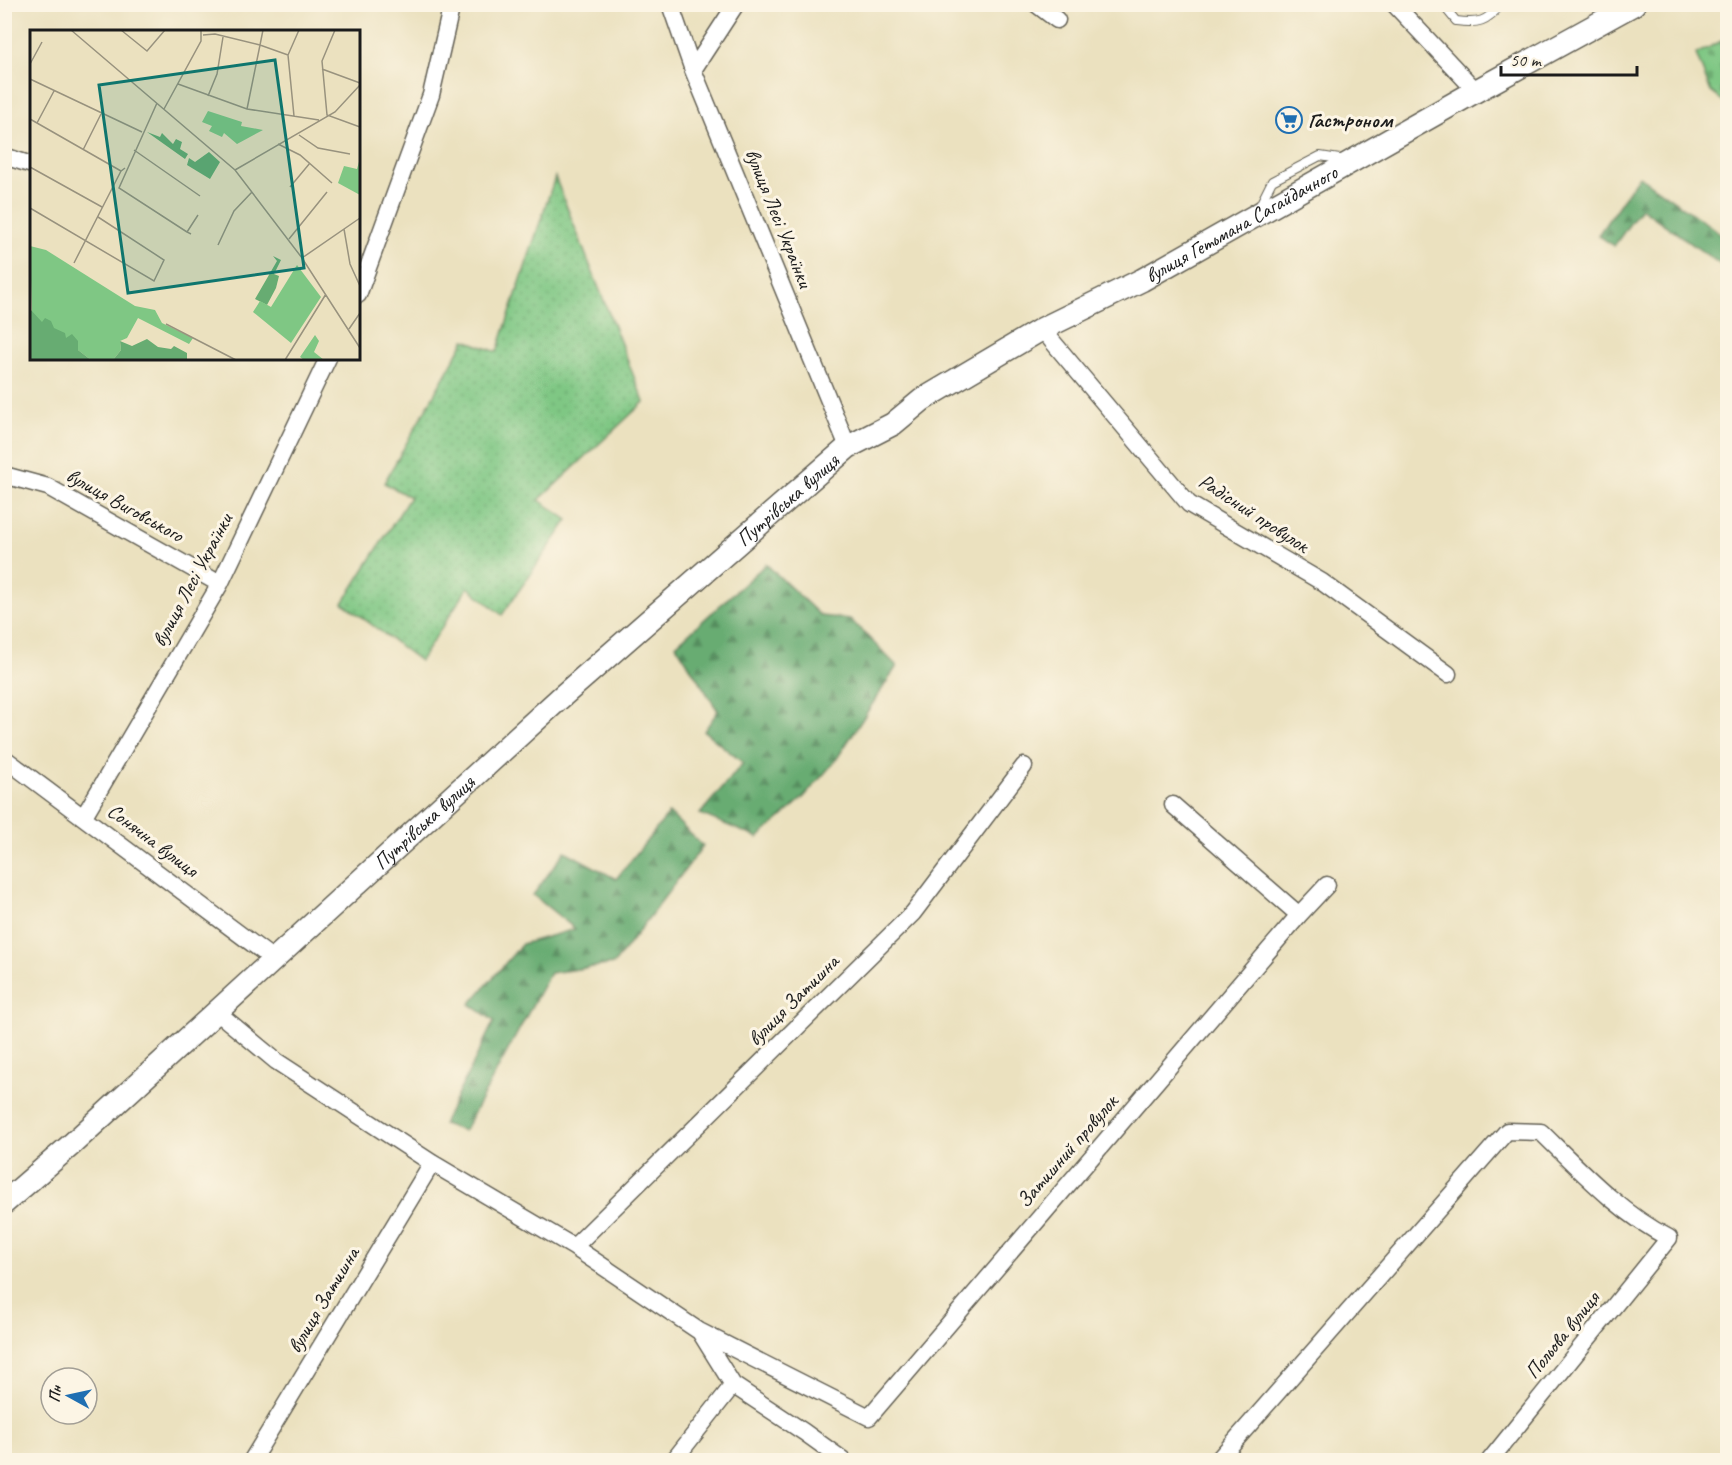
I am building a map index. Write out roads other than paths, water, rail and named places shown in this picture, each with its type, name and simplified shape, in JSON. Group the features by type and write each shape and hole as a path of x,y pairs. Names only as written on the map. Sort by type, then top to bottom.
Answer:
{"main road":[{"name":"вулиця Гетьмана Сагайдачного","path":"848,447 893,424 922,400 1042,329 1142,280 1634,4"},
{"name":"Путрівська вулиця","path":"4,1203 559,699 848,447"}],"street":[{"path":"360,286 431,95 452,4"},
{"name":"вулиця Лесі Українки","path":"670,4 693,70 848,447"},
{"path":"693,70 736,4"},
{"path":"1036,4 1057,20"},
{"path":"1394,4 1476,91"},
{"path":"4,156 30,164"},
{"name":"Радісний провулок","path":"1042,329 1189,504 1322,582 1448,674"},
{"name":"вулиця Лесі Українки","path":"84,816 220,584 327,360"},
{"name":"вулиця Виговського","path":"4,475 48,487 220,584"},
{"name":"Сонячна вулиця","path":"4,758 273,959"},
{"name":"вулиця Затишна","path":"574,1247 914,913 1024,766"},
{"path":"1173,805 1299,915 1327,885"},
{"name":"Затишний провулок","path":"699,1331 869,1417 1299,915"},
{"path":"217,1012 276,1061 432,1163 574,1247 699,1331 733,1386 804,1432 843,1461"},
{"name":"Польова вулиця","path":"1218,1461 1507,1131 1541,1132 1593,1183 1651,1229 1669,1238 1490,1461"},
{"name":"вулиця Затишна","path":"252,1461 432,1163"},
{"path":"674,1461 733,1386"}],"lane":[{"path":"1442,4 1456,21 1475,23 1491,16 1502,4"}],"place":[{"name":"Гастроном","path":"1289,120"}]}
